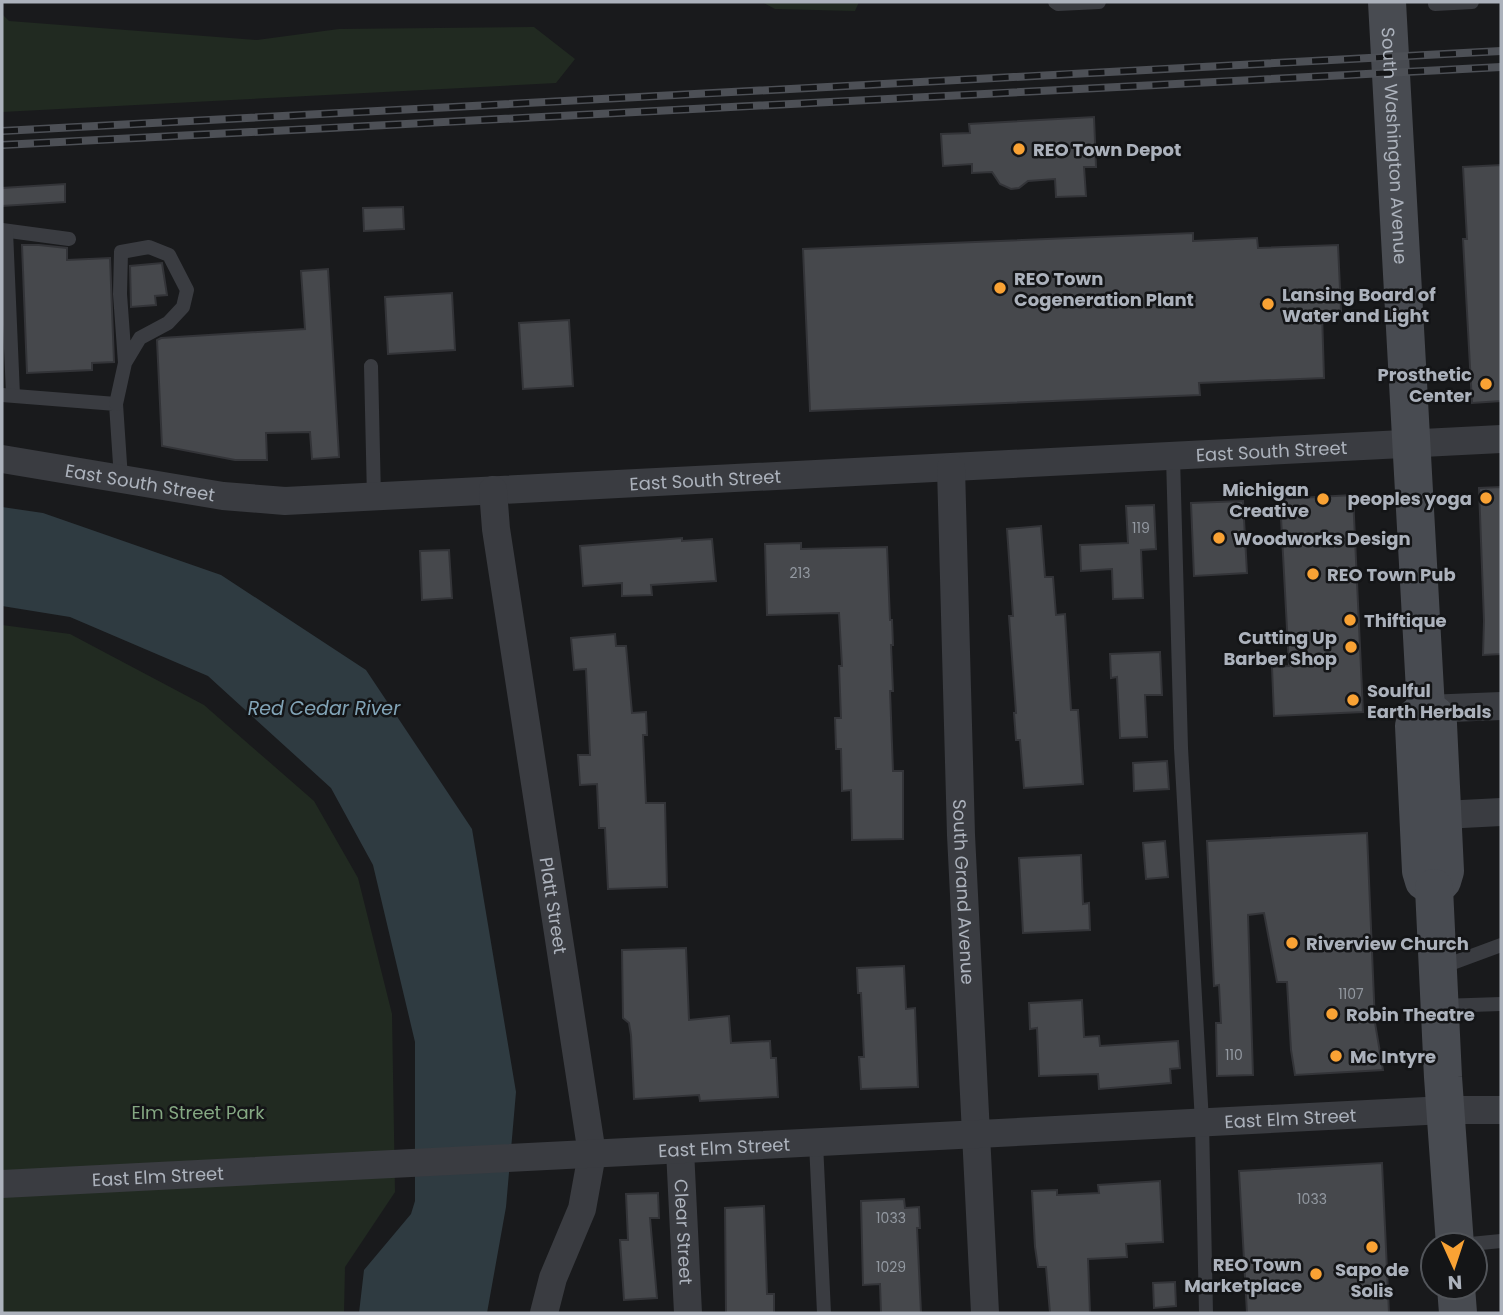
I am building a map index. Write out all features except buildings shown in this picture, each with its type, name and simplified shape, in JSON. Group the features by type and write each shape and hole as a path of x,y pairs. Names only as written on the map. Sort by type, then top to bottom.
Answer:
{"street":[{"name":"South Washington Avenue","path":"1387,2 1426,709"},
{"name":"East South Street","path":"2,459 223,496 285,501 1501,439"},
{"name":"South Grand Avenue","path":"951,468 961,822 985,1313"},
{"name":"Platt Street","path":"494,490 496,529 592,1154 582,1209 553,1278 544,1313"},
{"path":"1426,709 1501,706"},
{"name":"South Washington Avenue","path":"1426,709 1435,715 1438,724 1443,815 1445,871 1442,881 1434,888"},
{"name":"South Washington Avenue","path":"1426,709 1417,716 1414,726 1421,871 1423,881 1434,888"},
{"path":"1443,815 1501,812"},
{"name":"South Washington Avenue","path":"1434,888 1445,1110 1456,1231"},
{"name":"East Elm Street","path":"2,1184 1445,1110 1501,1110"},
{"name":"Clear Street","path":"680,1150 688,1313"}],"lane":[{"path":"1055,2 1099,2"},
{"path":"1435,4 1472,2"},
{"path":"69,239 4,231 8,395 116,404"},
{"path":"121,479 116,404 125,363 120,294 121,253 149,247 169,255 187,290 183,307 168,323 140,338 125,363"},
{"path":"371,366 374,498"},
{"path":"1173,457 1181,748 1202,1122 1206,1313"},
{"path":"1437,968 1501,945"},
{"path":"1439,1006 1501,1004"},
{"path":"816,1143 824,1313"}],"green space":[{"path":"762,2 859,2 855,11 775,9"},
{"path":"2,14 9,21 257,40 339,29 534,27 575,59 556,83 2,112"},
{"name":"Elm Street Park","path":"2,625 70,634 204,705 314,801 358,878 392,1014 395,1192 345,1267 344,1313 2,1313"}],"water":[{"name":"Red Cedar River","path":"2,507 43,513 221,575 366,670 472,829 516,1092 506,1207 487,1313 359,1313 364,1270 411,1214 415,1201 415,1042 373,865 331,788 208,676 70,617 2,606"}],"railway":[{"path":"2,131 1501,51"},
{"path":"2,145 1501,67"}],"place":[{"name":"REO Town Depot","path":"1019,149"},
{"name":"REO Town Cogeneration Plant","path":"1000,288"},
{"name":"Lansing Board of Water and Light","path":"1268,304"},
{"name":"Prosthetic Center","path":"1486,384"},
{"name":"peoples yoga","path":"1486,498"},
{"name":"Michigan Creative","path":"1323,499"},
{"name":"Woodworks Design","path":"1219,538"},
{"name":"REO Town Pub","path":"1313,574"},
{"name":"Thiftique","path":"1350,620"},
{"name":"Cutting Up Barber Shop","path":"1351,647"},
{"name":"Soulful Earth Herbals","path":"1353,700"},
{"name":"Riverview Church","path":"1292,943"},
{"name":"Robin Theatre","path":"1332,1014"},
{"name":"Mc Intyre","path":"1336,1056"},
{"name":"Sapo de Solis","path":"1372,1247"},
{"name":"REO Town Marketplace","path":"1316,1274"}]}
